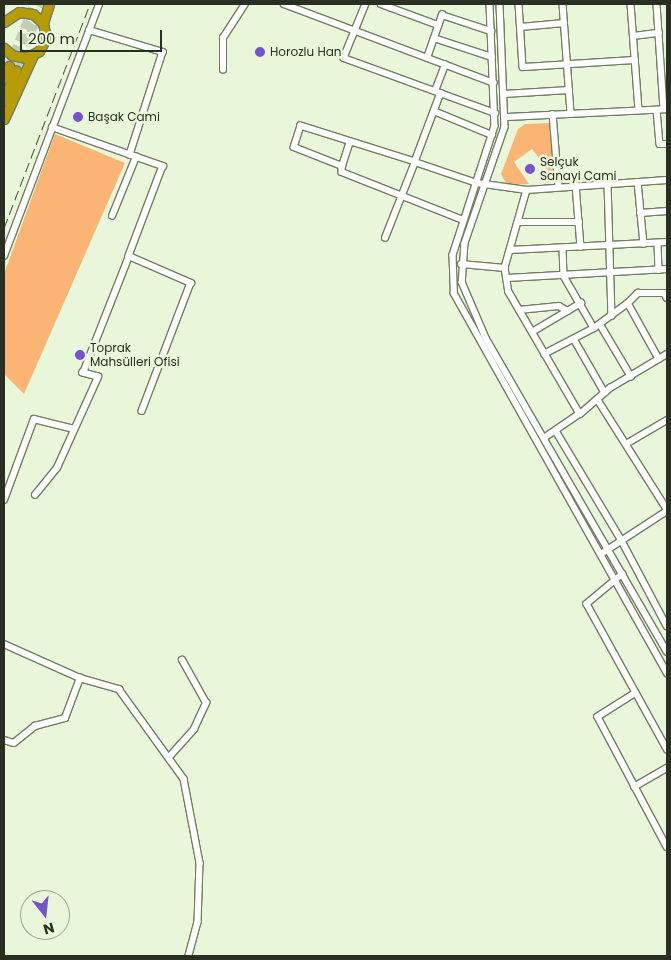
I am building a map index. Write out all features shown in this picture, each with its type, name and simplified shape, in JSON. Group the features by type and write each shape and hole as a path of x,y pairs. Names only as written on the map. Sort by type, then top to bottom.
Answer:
{"highway":[{"path":"7,18 24,4"},
{"path":"4,119 33,55 46,38 43,23 49,4"},
{"path":"7,18 26,12 43,23"},
{"path":"4,48 19,58 33,55"},
{"path":"4,78 12,68 4,100"}],"street":[{"path":"4,256 99,4"},
{"path":"223,70 223,38 245,4"},
{"path":"284,4 494,83"},
{"path":"366,4 344,58 496,112"},
{"path":"381,4 438,25"},
{"path":"490,4 496,112 492,136 463,220 452,268 457,300 667,673"},
{"path":"500,4 505,116 504,136 461,264 469,303 610,548 622,574 667,652"},
{"path":"519,4 523,67 635,60"},
{"path":"562,4 570,114"},
{"path":"631,4 639,110"},
{"path":"505,116 666,109 657,4"},
{"path":"427,58 442,15 491,31"},
{"path":"520,27 564,23"},
{"path":"89,30 163,52 133,156 112,216"},
{"path":"633,36 659,34"},
{"path":"434,38 492,57"},
{"path":"660,42 667,41"},
{"path":"385,238 434,111 445,65"},
{"path":"504,94 569,90"},
{"path":"657,110 660,144 667,144"},
{"path":"434,111 492,136"},
{"path":"553,114 559,187"},
{"path":"342,166 294,147 300,126 486,185 527,190 667,180"},
{"path":"35,495 57,468 98,377 84,373 163,166 52,127"},
{"path":"350,142 342,166 342,172 463,220"},
{"path":"638,182 644,244"},
{"path":"608,183 612,316"},
{"path":"576,185 581,247"},
{"path":"527,190 505,268 506,278 519,310 580,414"},
{"path":"640,213 667,211"},
{"path":"518,222 579,222"},
{"path":"510,250 667,242"},
{"path":"658,243 659,270"},
{"path":"563,248 564,276 594,328"},
{"path":"129,256 191,283 142,411"},
{"path":"461,264 505,268"},
{"path":"506,278 611,274 667,269"},
{"path":"544,354 594,328 628,304 638,293 667,296"},
{"path":"532,332 581,303"},
{"path":"628,304 659,359"},
{"path":"519,310 559,306 568,311"},
{"path":"600,324 631,376"},
{"path":"574,339 605,393"},
{"path":"545,438 580,414 605,393 667,354"},
{"path":"598,400 667,510 601,554"},
{"path":"4,500 34,419 74,429"},
{"path":"626,444 667,420"},
{"path":"556,431 622,540 667,626"},
{"path":"622,574 614,578 587,604 667,749"},
{"path":"4,644 80,678 107,683 126,695 170,756 184,779 200,862 198,922 189,956"},
{"path":"170,756 194,729 206,703 182,660"},
{"path":"4,740 14,743 35,726 66,718 80,678"},
{"path":"636,693 598,717 667,847"},
{"path":"634,787 667,768"}],"shaded area":[{"path":"549,123 554,178 532,149 514,162 529,184 507,185 501,174 518,129 525,124"},
{"path":"55,134 125,163 24,394 4,374 4,274"}],"tunnel":[{"path":"9,66 34,4"},
{"path":"16,70 42,4"}],"railway":[{"path":"4,228 90,4"}],"place":[{"name":"Horozlu Han","path":"260,52"},
{"name":"Başak Cami","path":"78,117"},
{"name":"Selçuk Sanayi Cami","path":"530,169"},
{"name":"Toprak Mahsülleri Ofisi","path":"80,355"}]}
